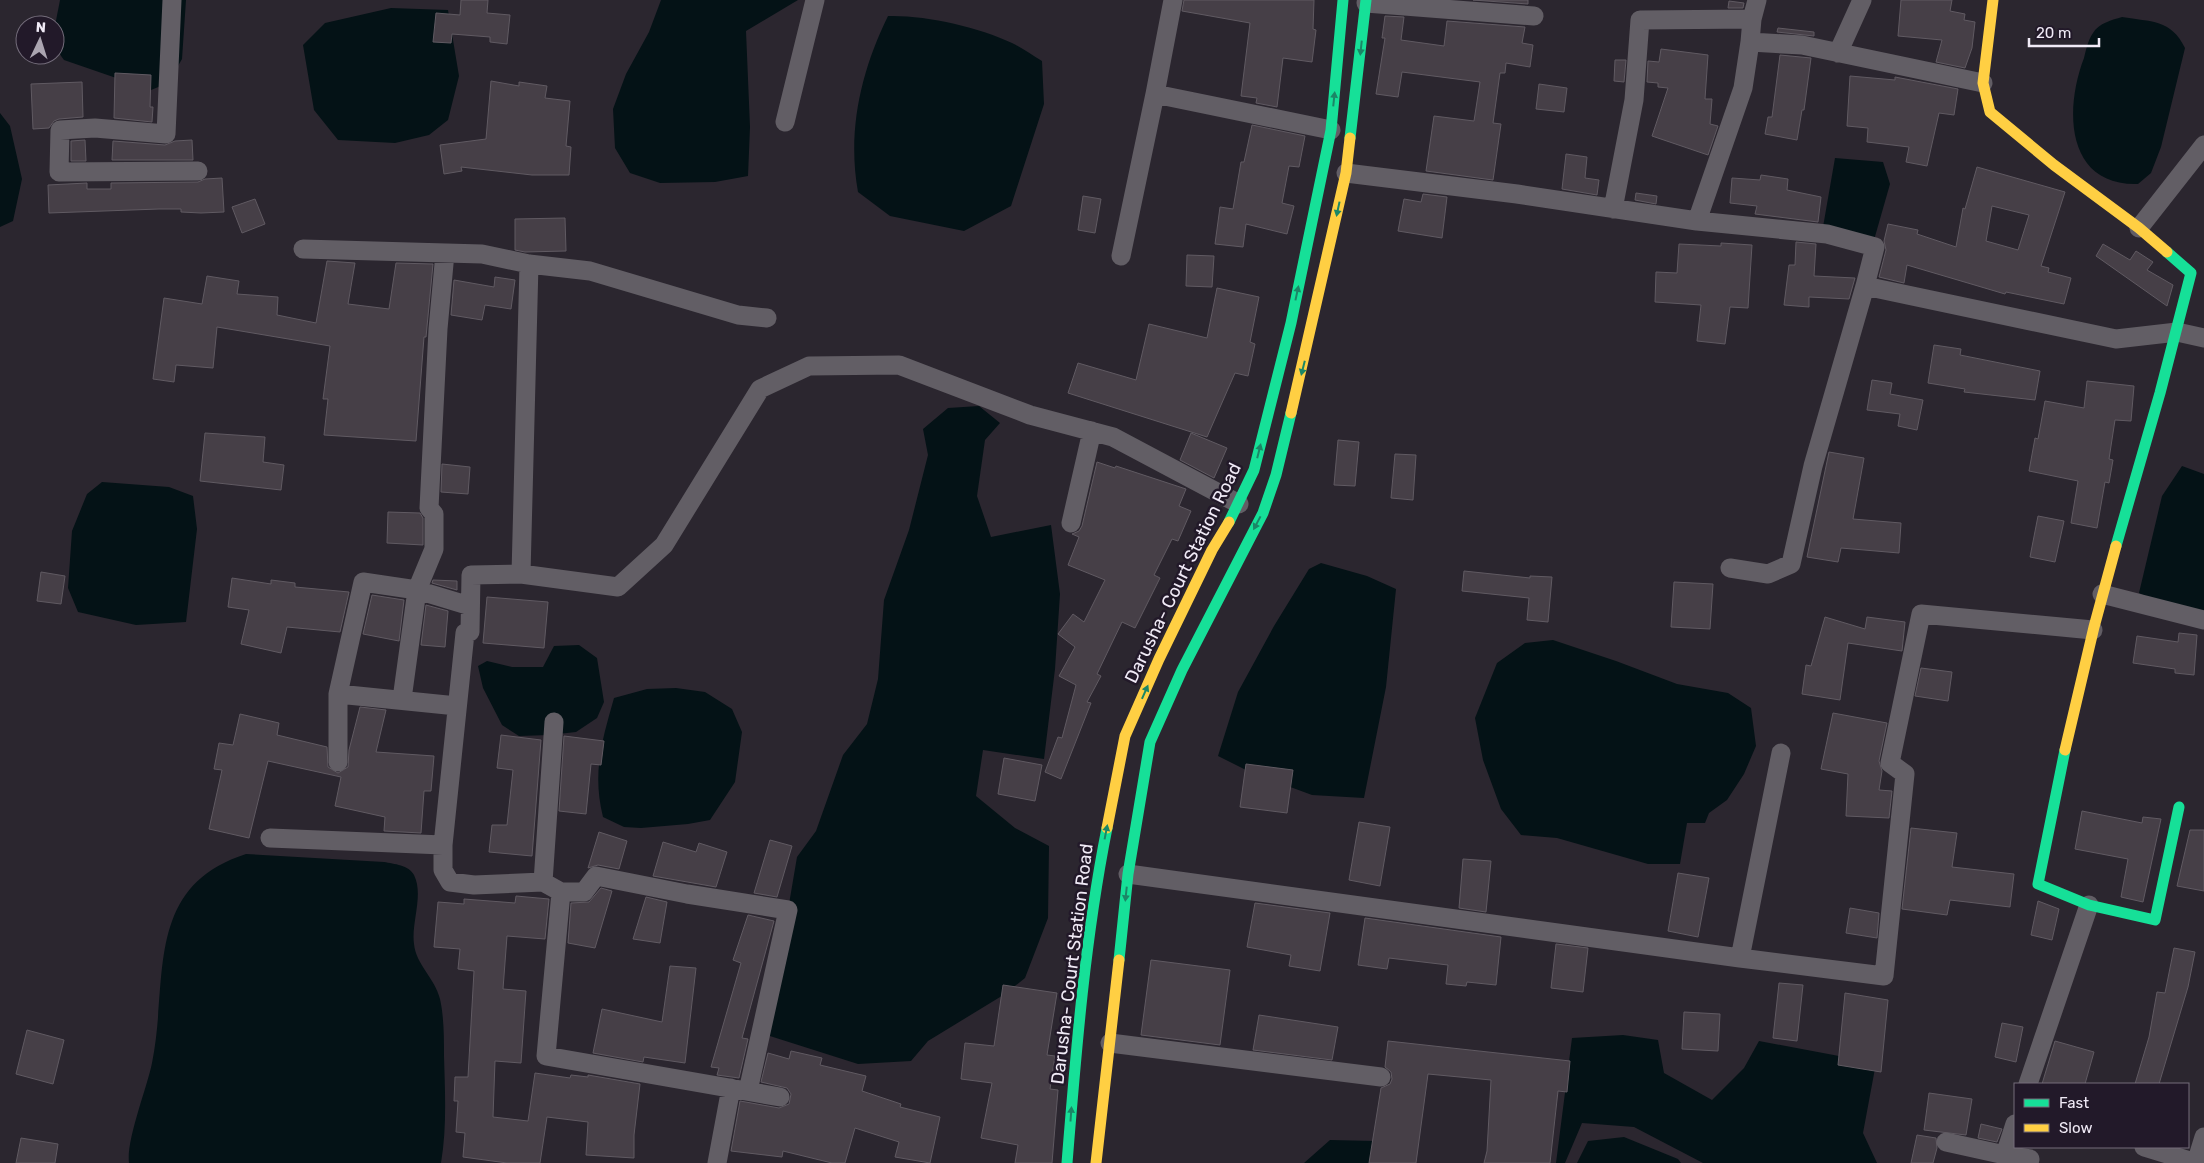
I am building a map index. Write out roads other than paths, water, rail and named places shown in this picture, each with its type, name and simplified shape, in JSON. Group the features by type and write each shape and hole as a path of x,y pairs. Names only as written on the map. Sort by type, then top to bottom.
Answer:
{"street":[{"path":"172,0 166,134 95,128 60,130 59,172 198,171"},
{"path":"785,122 815,0"},
{"path":"1121,256 1173,0"},
{"name":"Darusha- Court Station Road","path":"1067,1163 1077,1040 1097,876 1125,736 1212,550 1239,504 1254,470 1291,323 1331,130 1343,0"},
{"path":"1697,222 1743,88 1752,19 1757,0"},
{"path":"1838,52 1862,0"},
{"path":"1993,0 1983,83 1990,112 2054,165 2139,228 2191,273 2177,332 2102,594 2056,788 2038,884 2089,905 2155,920 2179,807"},
{"path":"1096,1163 1128,874 1150,742 1182,670 1262,513 1276,475 1312,329 1346,174 1366,2 1534,16"},
{"path":"1614,209 1634,100 1640,20 1752,19"},
{"path":"1750,42 1802,46 1838,52 1983,83"},
{"path":"1155,94 1331,130"},
{"path":"2139,228 2204,145"},
{"path":"1346,174 1614,209 1697,222 1827,234 1874,247 1865,286 1813,466 1791,564 1768,574 1730,568"},
{"path":"302,249 482,254 529,264 590,271 738,315 767,318"},
{"path":"402,699 417,590 434,549 434,514 429,508 437,338 444,253"},
{"path":"521,574 529,264"},
{"path":"1865,286 2116,340 2177,332 2204,338"},
{"path":"717,1163 788,910 687,894 596,876 584,892 561,892 543,882 474,885 450,882 443,870 443,845 464,633 470,632 471,575 521,574 618,587 664,545 760,389 809,366 899,365 1030,415 1113,437 1239,504"},
{"path":"1071,524 1092,431"},
{"path":"338,762 338,694 363,582 417,590 470,606"},
{"path":"2102,594 2204,620"},
{"path":"1128,874 1884,976 1905,774 1890,763 1921,614 2093,630"},
{"path":"338,694 457,706"},
{"path":"543,882 554,722"},
{"path":"1740,958 1781,753"},
{"path":"270,838 443,845"},
{"path":"561,892 546,1056 780,1097"},
{"path":"2028,1083 2089,905"},
{"path":"1110,1043 1380,1077"},
{"path":"2005,1155 2014,1127"},
{"path":"2147,1148 2197,1163 2204,1136"},
{"path":"1946,1142 2030,1159 2029,1163"}]}
